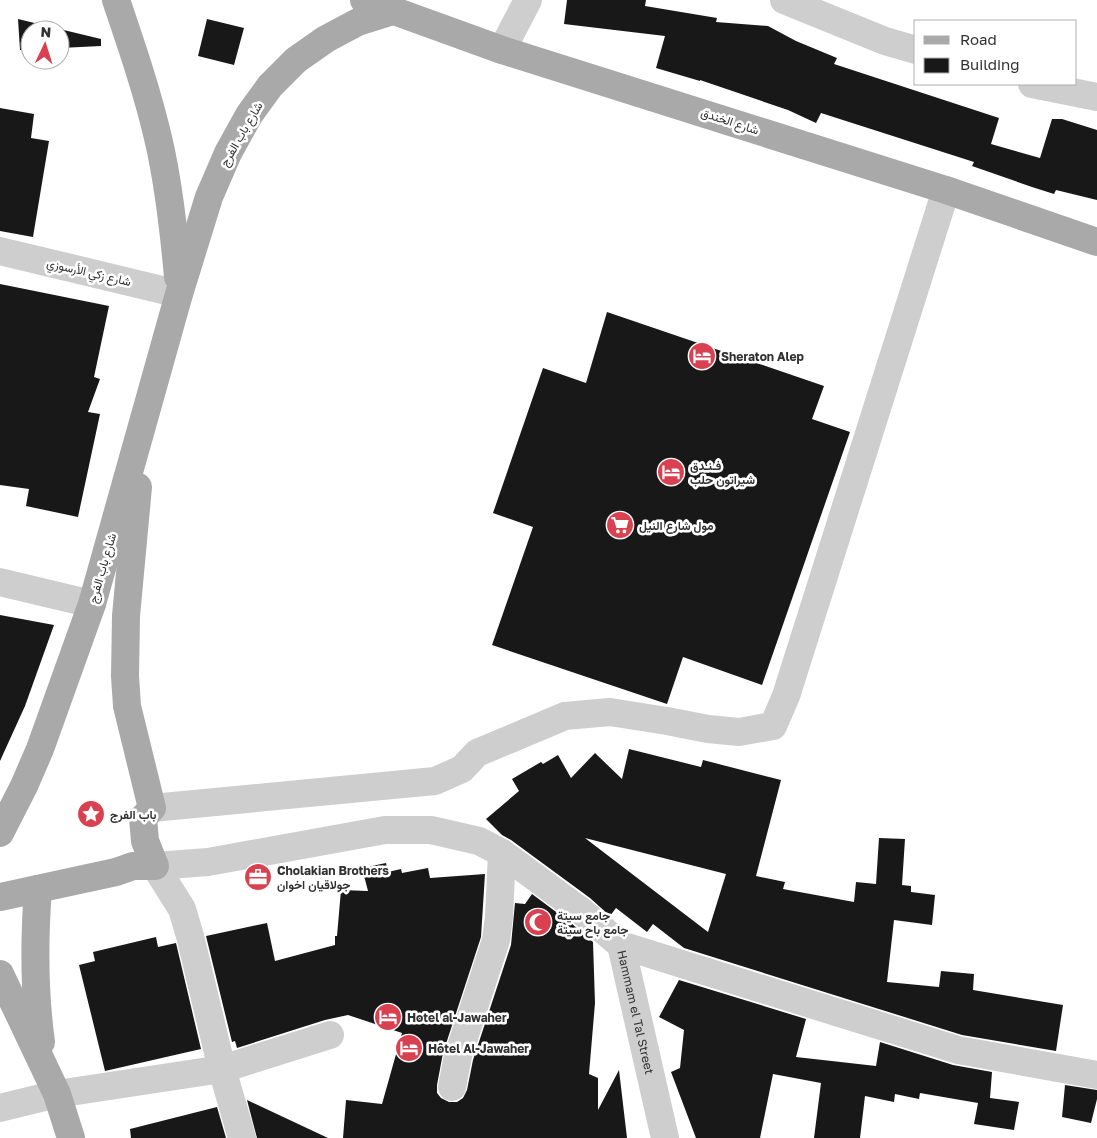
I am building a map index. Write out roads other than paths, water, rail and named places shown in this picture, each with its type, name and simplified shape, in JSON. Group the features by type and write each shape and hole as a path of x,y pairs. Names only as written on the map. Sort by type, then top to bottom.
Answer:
{"main road":[{"name":"شارع باب الفرج","path":"116,0 146,92 159,142 169,192 179,294"},
{"name":"شارع الخندق","path":"364,0 502,50 946,190 1097,242"},
{"name":"شارع باب الفرج","path":"0,833 40,749 92,604 179,294 209,197 228,152 249,115 270,86 296,60 326,39 358,22 393,11"},
{"path":"0,898 116,872 133,866 156,866 145,841 143,818 152,808 127,706 125,676 126,616 145,415"},
{"path":"38,889 35,976 38,1021 44,1064"},
{"path":"0,974 44,1064 57,1094 72,1138"}],"street":[{"path":"502,50 528,0"},
{"path":"784,0 885,41 914,49"},
{"path":"1037,85 1097,97"},
{"path":"152,808 435,781 462,769 478,753 565,716 610,712 708,729 739,732 773,726 786,696 946,190"},
{"name":"شارع زكي الأرسوزي","path":"0,251 179,294"},
{"path":"0,582 92,604"},
{"name":"Hammam el Tal Street","path":"156,866 208,862 385,830 431,830 452,833 479,841 502,853 581,911 621,945 665,1138"},
{"path":"452,1087 458,1056 496,940 502,853"},
{"path":"156,866 182,909 222,1069 242,1138"},
{"path":"621,945 958,1050 1097,1075"},
{"path":"0,1108 57,1094 222,1069 330,1035"}],"place":[{"name":"Sheraton Alep","path":"702,356"},
{"name":"فـنـدق شيراتون حلب","path":"671,472"},
{"name":"مول شارع النيل","path":"620,525"},
{"name":"باب الفرج","path":"91,814"},
{"name":"Cholakian Brothers جولاقيان اخوان","path":"258,877"},
{"name":"جامع سيتة جامع باح سيتة","path":"538,922"},
{"name":"Hotel al-Jawaher","path":"388,1017"},
{"name":"Hôtel Al-Jawaher","path":"409,1048"}]}
